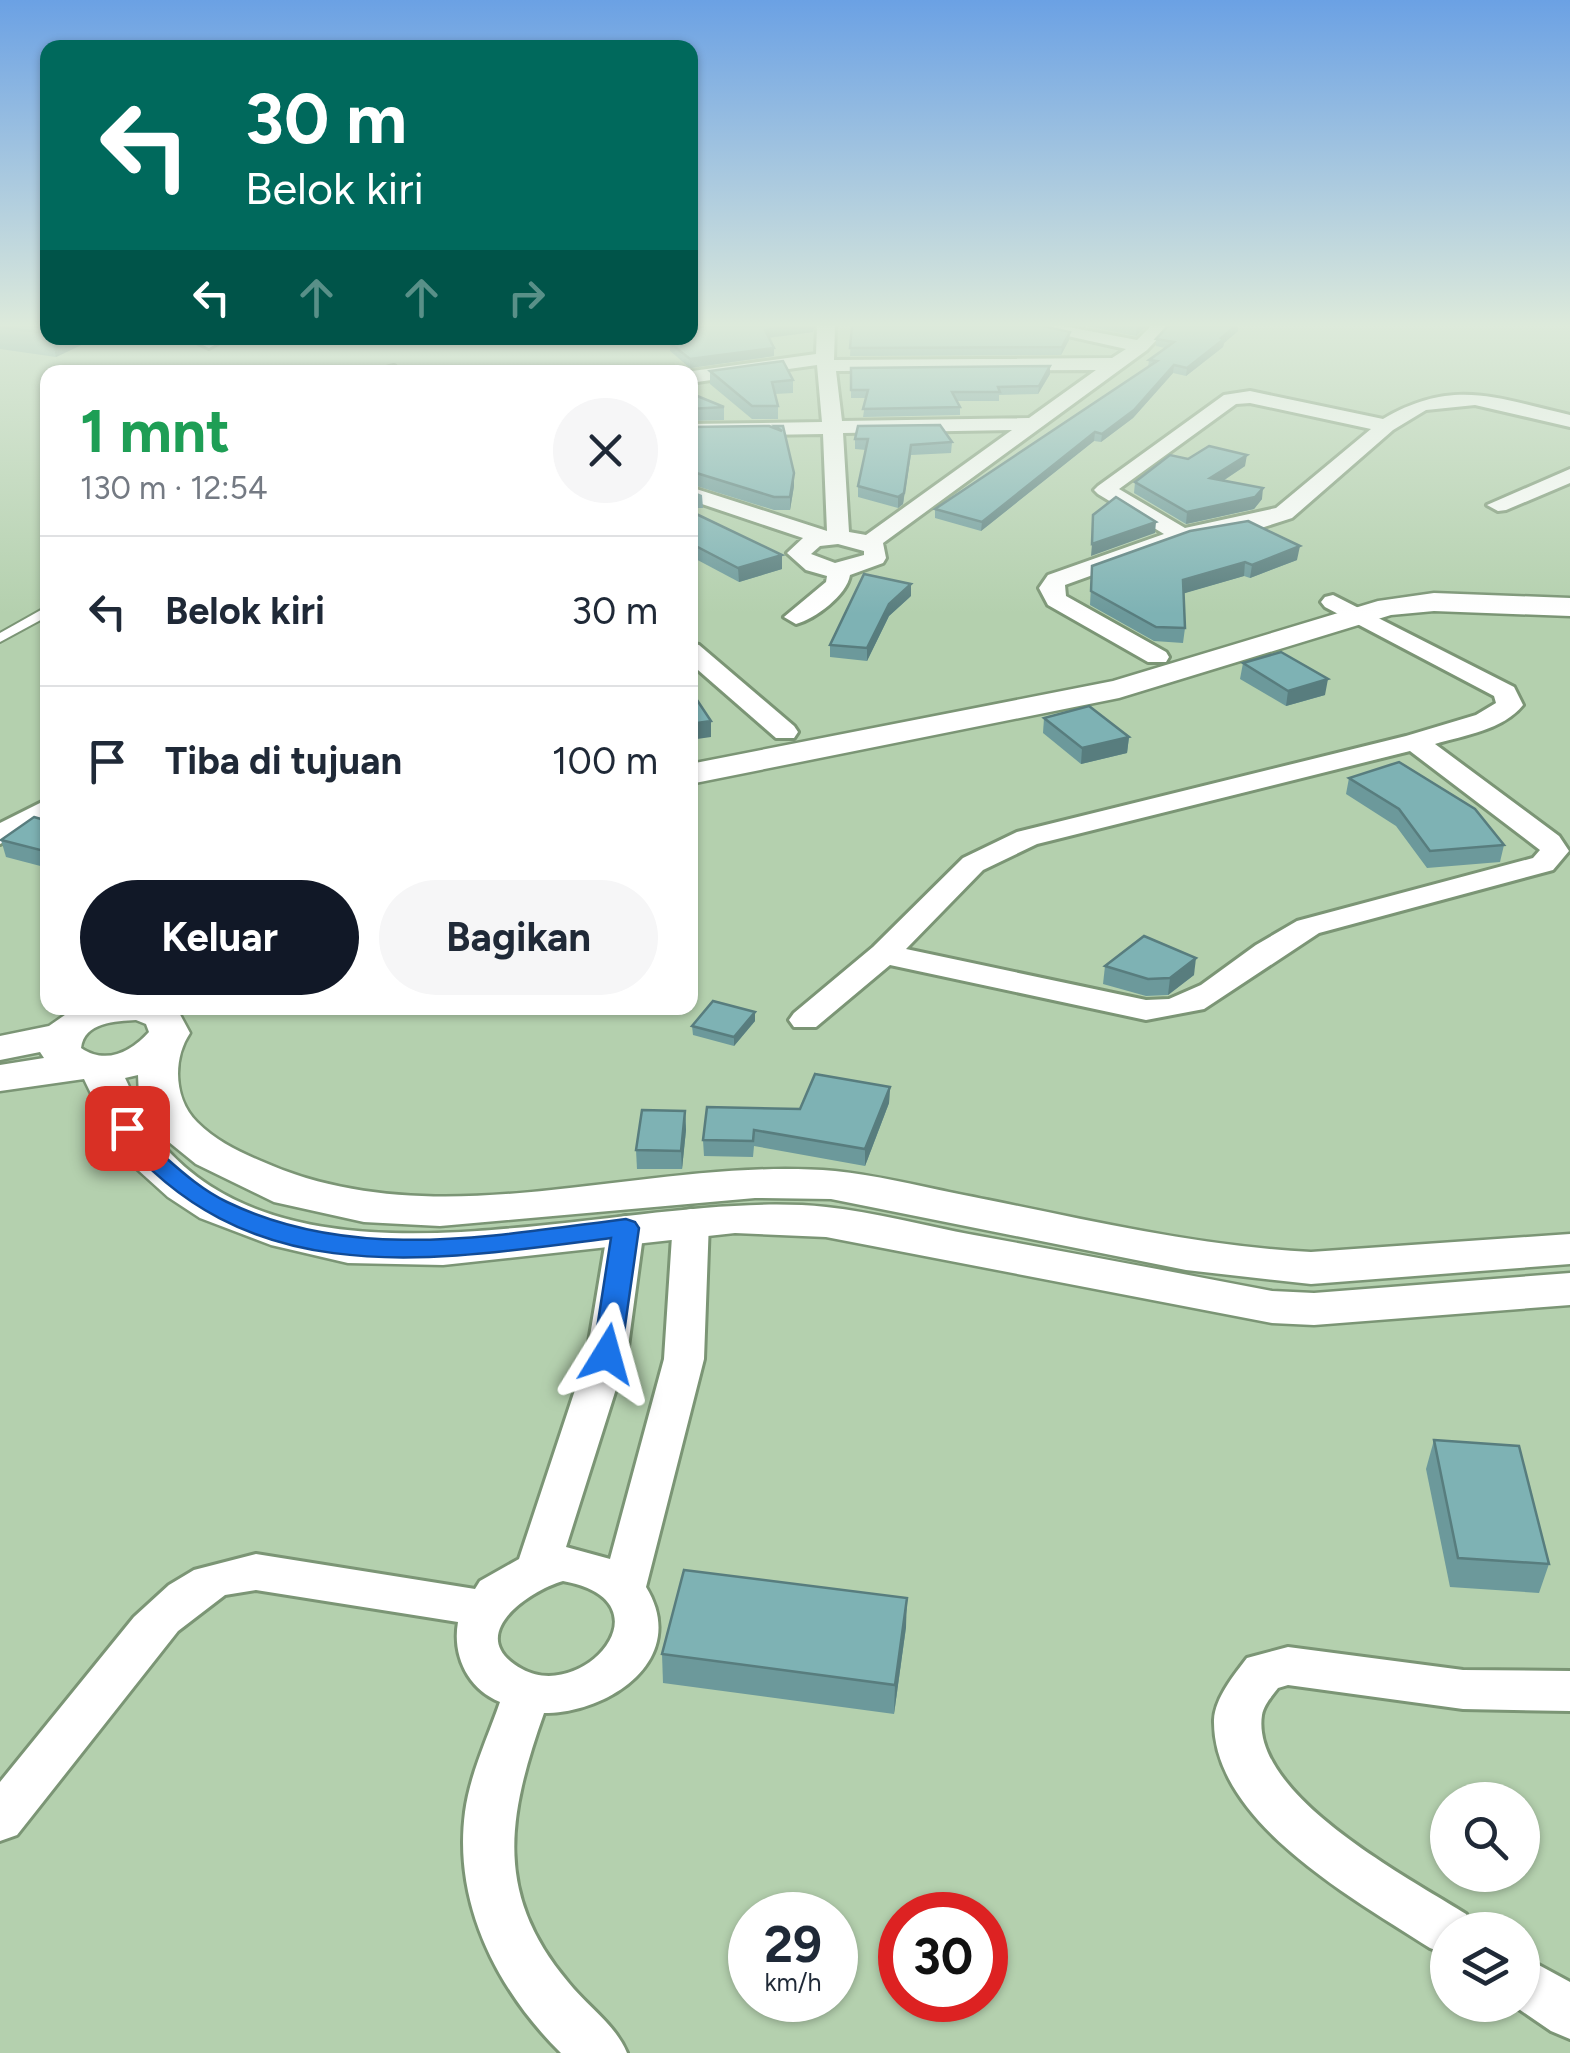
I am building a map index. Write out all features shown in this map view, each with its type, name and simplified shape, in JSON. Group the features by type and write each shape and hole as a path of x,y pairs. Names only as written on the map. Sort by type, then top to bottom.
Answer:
{"street":[{"path":"831,538 832,422"},
{"path":"868,544 1033,422"},
{"path":"1182,535 1107,495 1106,488 1200,422"},
{"path":"1366,422 1386,426"},
{"path":"1157,657 1056,600 1051,588 1068,574 1182,535 1261,522 1284,513 1393,422"},
{"path":"698,430 1030,424"},
{"path":"1498,506 1570,475"},
{"path":"698,496 831,538 868,544 876,553 870,562 839,569 815,566 798,553 806,544 831,538"},
{"path":"796,617 837,585 839,569"},
{"path":"698,748 1069,679 1409,590 1570,595"},
{"path":"698,772 1118,689 1345,608 1434,602 1570,608"},
{"path":"805,1020 884,954 973,864 1026,838 1415,742 1495,716 1510,704 1505,692 1345,608"},
{"path":"698,657 784,732"},
{"path":"884,954 1146,1010 1180,1008 1203,999 1283,938 1308,927 1543,864 1552,858 1555,851 1549,842 1415,742"},
{"path":"0,834 40,812"},
{"path":"90,1015 78,1020 79,1057 152,1159 216,1208 287,1234 348,1248 460,1212 744,1181 834,1185 1271,1266 1311,1268 1570,1249"},
{"path":"0,1048 133,1064 158,1050 170,1032 161,1015"},
{"path":"158,1050 160,1099 174,1124 205,1151 238,1171 306,1197 366,1210 443,1250 692,1221 826,1222 1272,1307 1314,1309 1570,1290"},
{"path":"0,1078 79,1057"},
{"path":"624,1588 684,1359 692,1221"},
{"path":"538,1568 607,1354 626,1228"},
{"path":"586,1566 624,1588 635,1606 633,1646 602,1681 578,1692 526,1692 504,1683 488,1668 478,1650 476,1629 481,1608 515,1576 538,1568 586,1566"},
{"path":"0,1819 150,1630 177,1600 200,1585 228,1574 256,1572 481,1608"},
{"path":"1430,1919 1303,1834 1268,1800 1246,1758 1238,1720 1246,1694 1263,1672 1288,1666 1462,1692 1570,1692"},
{"path":"526,1692 490,1808 487,1853 492,1895 512,1950 557,2015 600,2053"},
{"path":"1540,1993 1570,2013"}],"lane":[{"path":"0,638 40,615"}],"building":[{"path":"1066,422 1118,422 1102,434 1095,432 982,522 935,509"},
{"path":"940,425 952,442 911,445 904,493 898,497 858,486 868,439 855,439 858,426"},
{"path":"769,426 782,431 775,426 783,426 794,473 790,497 774,497 698,473 698,427"},
{"path":"1209,446 1247,455 1210,478 1263,488 1255,497 1187,512 1135,482 1170,455 1188,459"},
{"path":"1116,497 1156,522 1092,544 1093,515"},
{"path":"698,515 782,555 738,568 698,547"},
{"path":"1248,521 1300,546 1252,565 1245,562 1183,580 1185,628 1156,627 1091,591 1092,566 1190,531"},
{"path":"864,574 911,584 889,604 867,648 830,645"},
{"path":"1281,652 1328,679 1288,691 1243,663"},
{"path":"698,702 711,721 698,723"},
{"path":"1089,706 1129,737 1082,748 1044,718"},
{"path":"1399,762 1475,809 1504,845 1430,851 1399,809 1349,778"},
{"path":"34,817 40,819 40,850 1,840"},
{"path":"1144,936 1196,958 1170,978 1148,979 1105,966"},
{"path":"713,1001 755,1012 734,1037 692,1026"},
{"path":"815,1074 890,1087 865,1149 754,1130 753,1141 703,1140 707,1107 800,1109"},
{"path":"642,1110 685,1111 681,1151 636,1150"},
{"path":"1434,1440 1519,1446 1549,1564 1458,1558"},
{"path":"684,1570 907,1598 895,1685 662,1654"}],"route":[{"path":"127,1128 152,1159 216,1208 287,1234 348,1248 394,1252 443,1250 626,1228 607,1354"}]}
